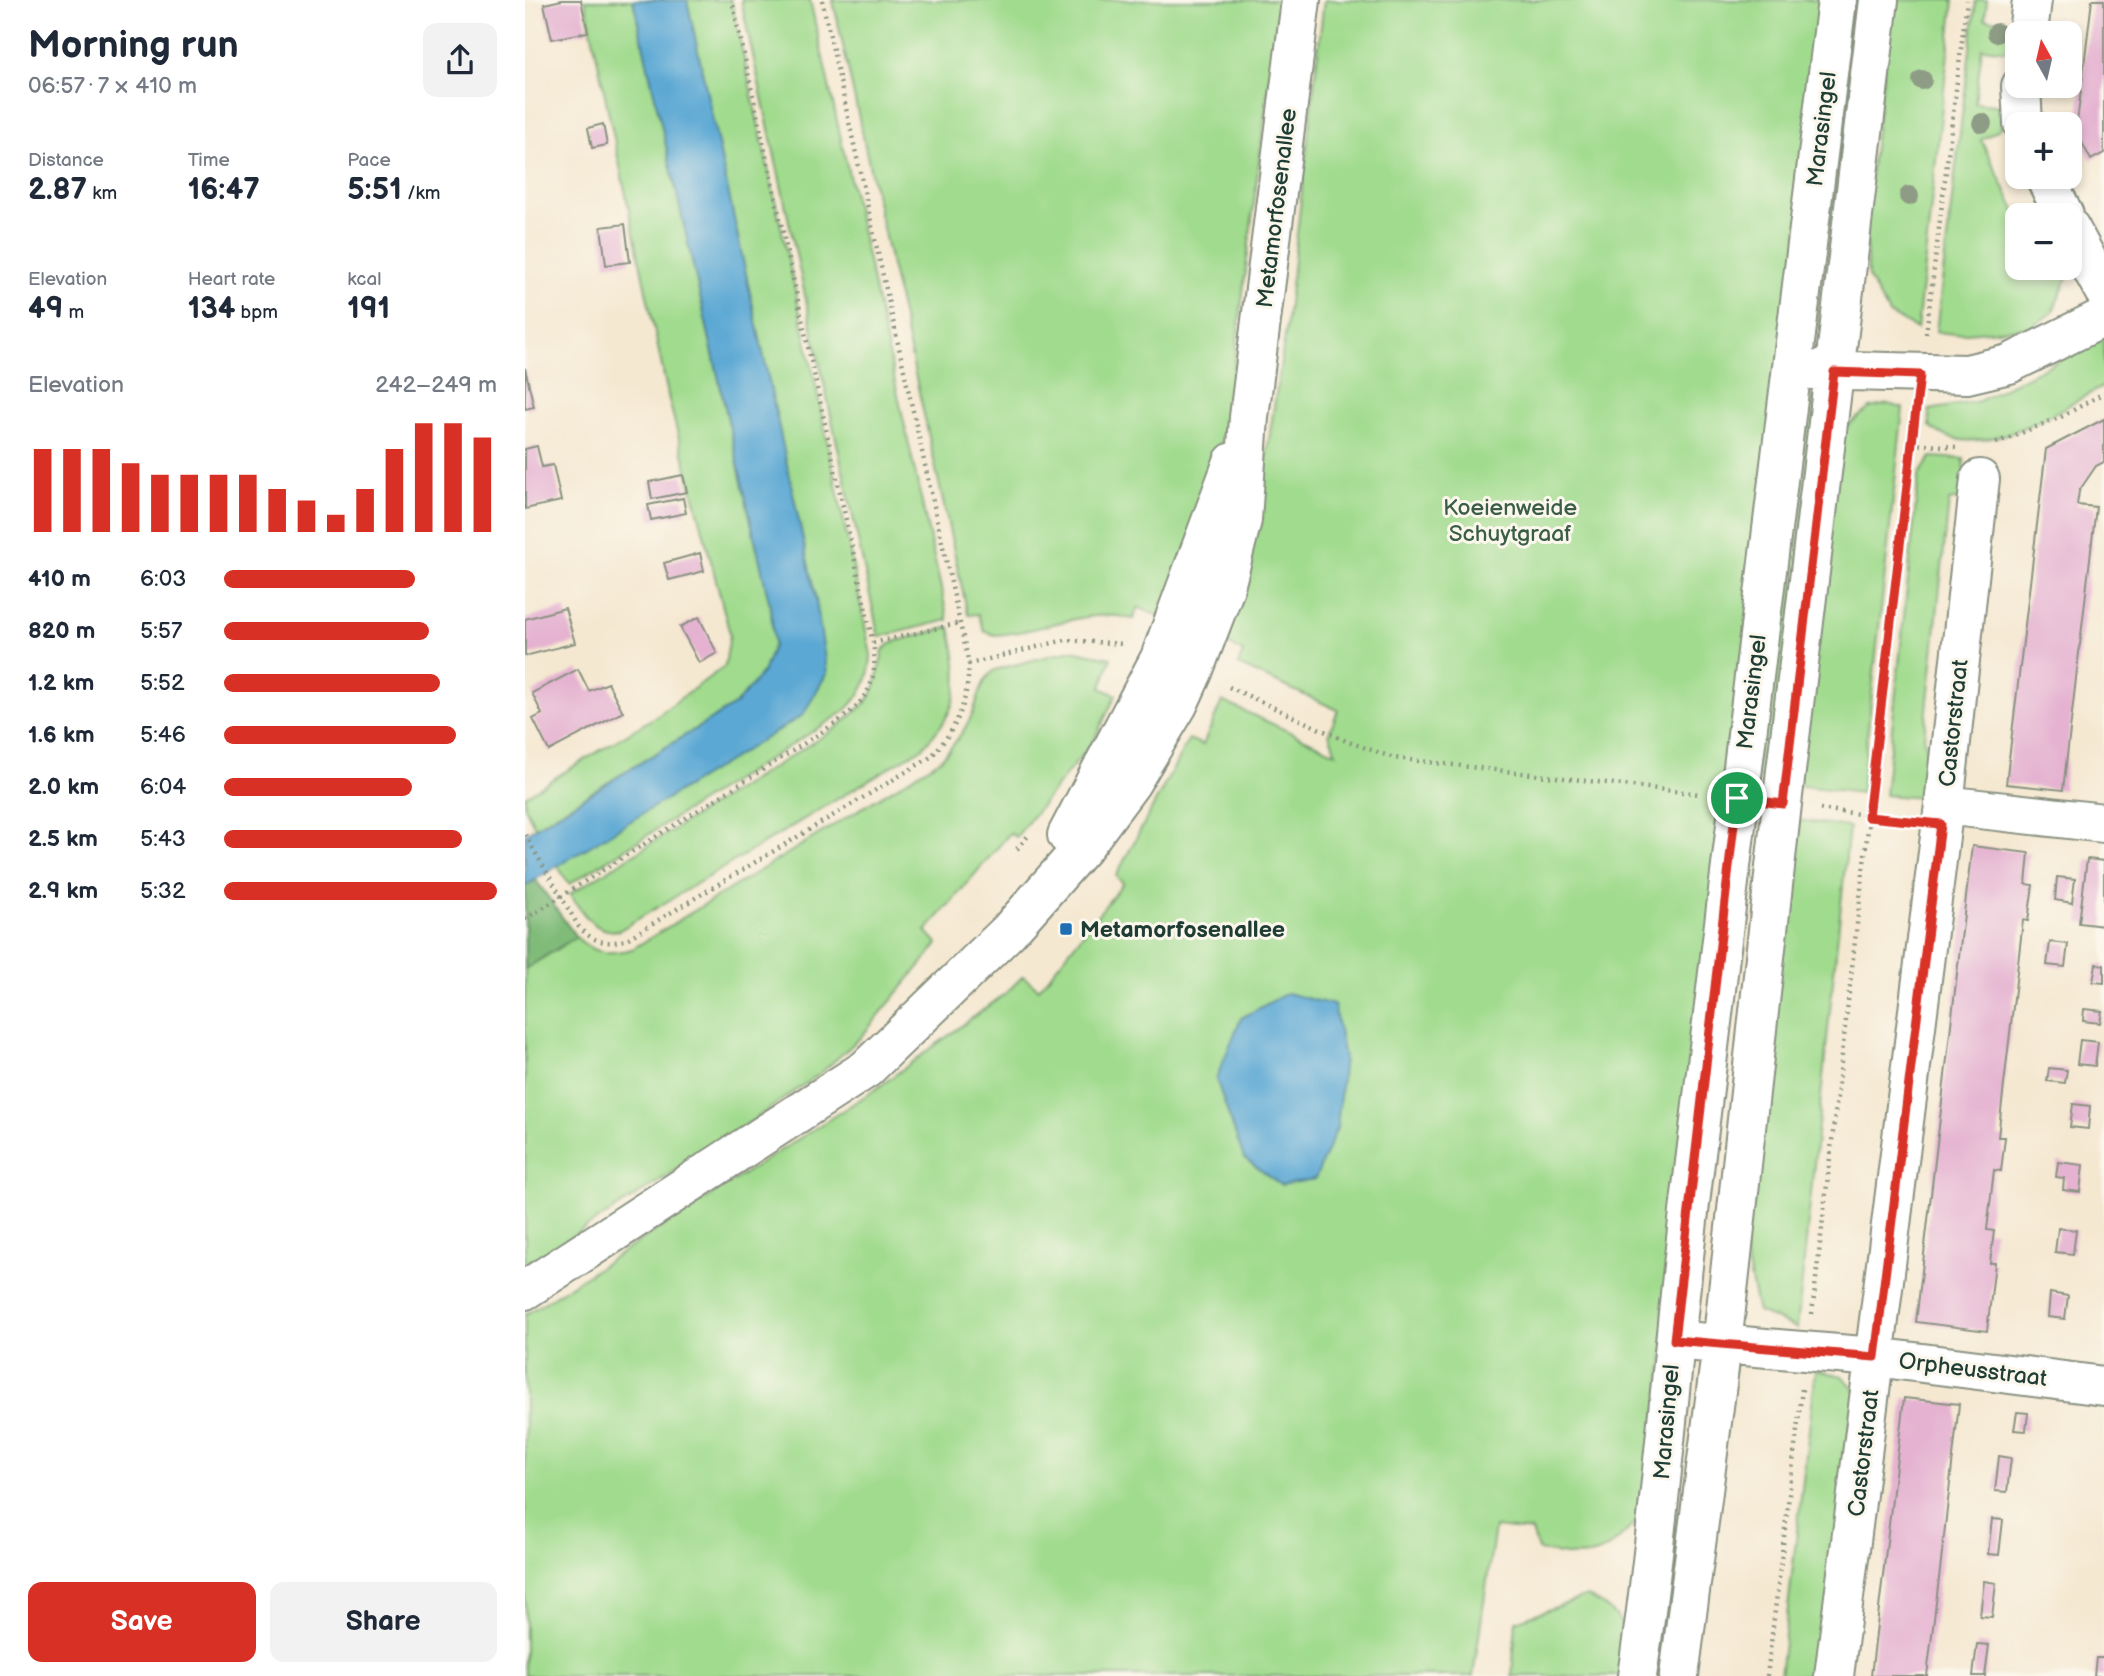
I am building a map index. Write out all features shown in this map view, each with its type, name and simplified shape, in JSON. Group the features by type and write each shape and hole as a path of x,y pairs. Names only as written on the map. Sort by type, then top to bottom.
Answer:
{"street":[{"name":"Metamorfosenallee","path":"525,1290 866,1069 1008,932 1104,769 1177,665 1249,417 1301,0"},
{"name":"Marasingel","path":"1637,1676 1652,1577 1674,1340 1737,798 1837,0"},
{"name":"Marasingel","path":"1679,1676 1722,1345 1783,804 1879,0"},
{"path":"2029,21 2032,0"},
{"path":"2082,236 2104,291"},
{"path":"1790,368 1920,375 1967,374 2009,364 2104,317"},
{"name":"Castorstraat","path":"1834,1676 1942,814 1980,479"},
{"path":"1942,814 2104,824"},
{"name":"Orpheusstraat","path":"1674,1340 1875,1357 2104,1386"}],"path":[{"path":"525,919 851,712 872,687 877,666 732,0"},
{"path":"525,835 579,927 589,937 613,943 625,940 931,757 953,732 967,696 969,664 822,0"},
{"path":"1767,1676 1808,1350 1920,375 1935,277 1967,0"},
{"path":"1994,444 2061,417 2104,393"},
{"path":"1912,444 1959,447"},
{"path":"873,643 960,623"},
{"path":"969,664 1065,640 1124,643 1346,741 1394,758 1737,798"},
{"path":"1783,804 1868,817 1942,814"}],"green space":[{"path":"585,0 633,0 771,610 774,644 763,673 736,704 535,827 525,807 525,796 655,717 725,666 730,634 669,400"},
{"path":"687,0 731,0 812,367 871,655 869,672 856,699 844,712 569,884 557,865 803,715 816,600"},
{"path":"741,0 810,0 948,620 879,637"},
{"path":"833,0 1279,0 1229,406 1210,489 1165,619 1138,607 1133,619 1098,616 995,635 984,631 978,614 968,615"},
{"name":"Koeienweide Schuytgraaf","path":"1324,0 1826,0 1645,1513 1609,1547 1588,1555 1575,1556 1538,1550 1532,1531 1495,1527 1473,1676 525,1676 525,1315 876,1089 1006,993 1023,976 1039,989 1123,883 1116,876 1189,739 1203,745 1222,701 1336,753 1329,733 1338,710 1238,665 1243,652 1218,639 1262,485 1286,329"},
{"path":"1893,0 1954,0 1917,329 1889,314 1868,277 1865,215"},
{"path":"1976,0 1987,0 1985,19 2005,22 2005,51 1982,48 1975,103 2003,106 2001,128 1981,140 2012,203 2005,203 2005,280 2066,280 2052,313 2030,327 1956,334 1936,332"},
{"path":"2104,337 2104,386 2042,419 1993,438 1970,441 1949,437 1930,426 1929,410 1979,401"},
{"path":"1818,391 1774,779 1755,777 1799,430"},
{"path":"1888,404 1903,408 1861,793 1795,785 1840,431 1870,408"},
{"path":"1931,457 1964,459 1966,498 1949,501 1924,739 1933,775 1922,798 1885,795 1919,475"},
{"path":"950,627 956,663 956,692 945,719 922,748 618,931 595,925 584,914 570,894 836,728 871,695 883,650 893,642"},
{"path":"1071,650 1111,658 1101,688 1116,695 1094,740 1016,837 1010,833 926,931 938,944 861,1037 822,1072 726,1139 525,1266 525,969 576,937 589,947 602,952 632,949 940,760 964,730 982,686 995,670"},
{"path":"1796,820 1849,827 1797,1328 1758,1312 1744,1248"},
{"path":"536,880 576,937 525,969 525,887"},
{"path":"1816,1370 1842,1376 1858,1393 1823,1676 1780,1676"},
{"path":"1587,1596 1611,1611 1623,1627 1627,1648 1624,1676 1512,1676 1516,1621"}],"water":[{"path":"633,0 687,0 816,600 827,673 803,715 525,886 525,834 736,704 763,672 774,644 771,610"},
{"path":"1287,993 1334,1005 1344,1057 1337,1128 1315,1179 1281,1185 1244,1158 1216,1079 1241,1018"}],"building":[{"path":"581,0 588,32 552,39 544,4"},
{"path":"2092,0 2104,0 2104,153 2091,160 2082,143 2082,112 2078,112 2080,98 2083,98 2083,74"},
{"path":"603,124 607,145 592,148 588,128"},
{"path":"625,224 630,262 606,265 601,227"},
{"path":"525,368 534,407 525,409"},
{"path":"2104,419 2104,462 2096,466 2079,491 2077,505 2096,507 2063,790 2006,784 2046,449"},
{"path":"537,446 542,467 553,465 561,501 525,509 525,449"},
{"path":"683,475 687,492 652,499 649,482"},
{"path":"683,498 686,513 651,520 648,505"},
{"path":"700,553 704,571 669,580 664,563"},
{"path":"565,608 575,643 525,656 525,619"},
{"path":"699,617 717,653 699,663 680,627"},
{"path":"578,669 589,691 608,683 623,712 549,751 533,719 542,714 532,693"},
{"path":"1972,846 2029,853 2026,884 2033,885 2028,921 2023,920 1998,1137 2005,1137 2001,1171 1994,1170 1987,1230 1994,1231 1990,1263 1995,1263 1987,1331 1916,1322"},
{"path":"2087,859 2104,861 2104,926 2079,923"},
{"path":"2057,877 2075,879 2072,903 2055,900"},
{"path":"2050,942 2068,944 2065,967 2047,965"},
{"path":"2096,964 2104,965 2104,983 2093,982"},
{"path":"2084,1009 2102,1011 2100,1023 2083,1021"},
{"path":"2080,1040 2098,1042 2095,1066 2077,1064"},
{"path":"2049,1068 2067,1070 2065,1083 2047,1081"},
{"path":"2073,1104 2090,1106 2088,1129 2070,1127"},
{"path":"2058,1162 2083,1165 2080,1192 2063,1190 2064,1178 2056,1177"},
{"path":"2058,1228 2076,1230 2073,1254 2055,1252"},
{"path":"2050,1293 2068,1296 2065,1319 2048,1317"},
{"path":"1904,1398 1959,1404 1941,1562 1927,1676 1871,1676"},
{"path":"2017,1412 2028,1413 2026,1431 2014,1430"},
{"path":"1999,1456 2011,1458 2007,1492 1995,1491"},
{"path":"1992,1519 2003,1520 1999,1555 1988,1554"},
{"path":"1984,1581 1996,1583 1992,1617 1980,1616"},
{"path":"1977,1644 1989,1645 1985,1676 1973,1676"},
{"path":"2096,1658 2104,1658 2104,1676 2094,1676"}],"place":[{"name":"Metamorfosenallee","path":"1066,929"}],"route":[{"path":"1834,372 1920,375 1907,504 1868,817 1941,824 1875,1357 1674,1340 1737,798 1783,804 1834,372"}]}
